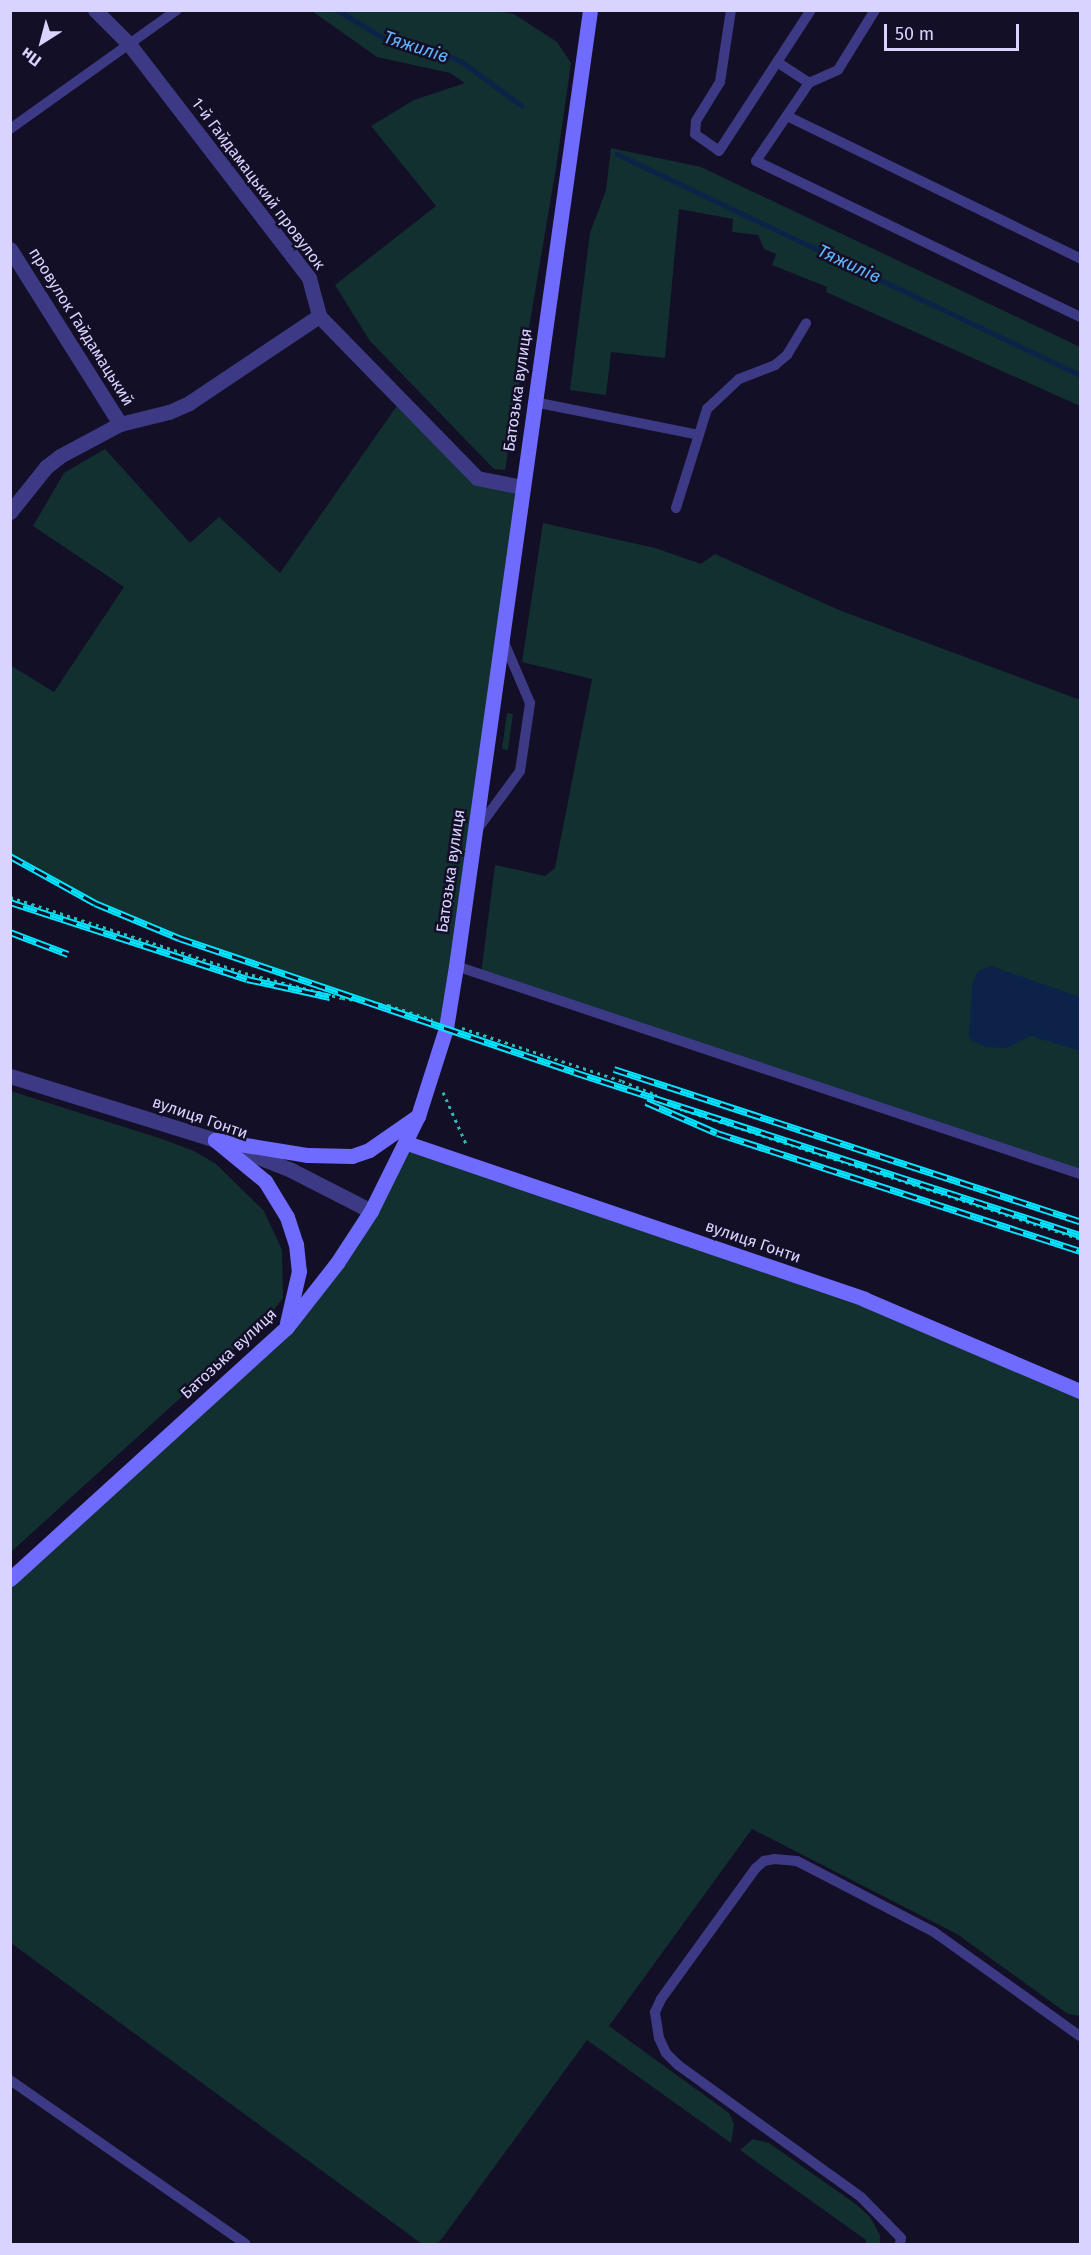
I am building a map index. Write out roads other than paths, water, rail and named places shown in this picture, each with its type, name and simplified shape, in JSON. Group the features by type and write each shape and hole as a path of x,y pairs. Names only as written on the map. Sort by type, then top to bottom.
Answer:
{"street":[{"name":"1-й Гайдамацький провулок","path":"95,10 129,44 309,278 319,316 477,478 522,487"},
{"name":"Батозька вулиця","path":"10,1579 286,1328 337,1263 371,1211 407,1143 418,1116 446,1024 456,966 590,10"},
{"name":"провулок Гайдамацький","path":"10,249 120,424"},
{"path":"10,512 46,467 60,456 120,424 169,412 189,403 319,316"},
{"name":"вулиця Гонти","path":"10,1076 215,1140 291,1170 371,1211"},
{"path":"215,1140 308,1155 352,1156 369,1150 418,1116"},
{"path":"215,1140 265,1181 287,1217 296,1244 299,1271 286,1328"},
{"name":"вулиця Гонти","path":"407,1143 864,1299 1080,1391"}],"lane":[{"path":"10,129 177,10"},
{"path":"731,10 720,82 696,121 694,134 719,151 811,10"},
{"path":"875,10 838,70 809,83 756,161 1080,317"},
{"path":"777,62 809,83"},
{"path":"787,116 1080,258"},
{"path":"676,508 707,410 739,379 775,365 787,355 806,323"},
{"path":"534,402 699,435"},
{"path":"474,834 520,771 530,703 501,637"},
{"path":"456,966 1080,1174"},
{"path":"900,2244 901,2238 861,2198 678,2065 666,2053 658,2038 655,2012 661,2000 756,1868 764,1861 774,1859 798,1861 934,1932 1080,2037"},
{"path":"10,2080 246,2244"}],"water":[{"path":"991,966 1080,997 1080,1051 1031,1036 1006,1048 986,1047 972,1041 969,1035 972,985 978,971"}],"waterway":[{"name":"Тяжилів","path":"337,10 385,39 442,53 462,62 522,106"},
{"name":"Тяжилів","path":"617,154 1080,375"}],"railway":[{"path":"10,856 95,903 179,938 574,1072 1080,1235"},
{"path":"10,902 247,979 330,997"},
{"path":"10,932 68,954"},
{"path":"614,1069 1080,1221"},
{"path":"646,1102 717,1133 1080,1251"}]}
